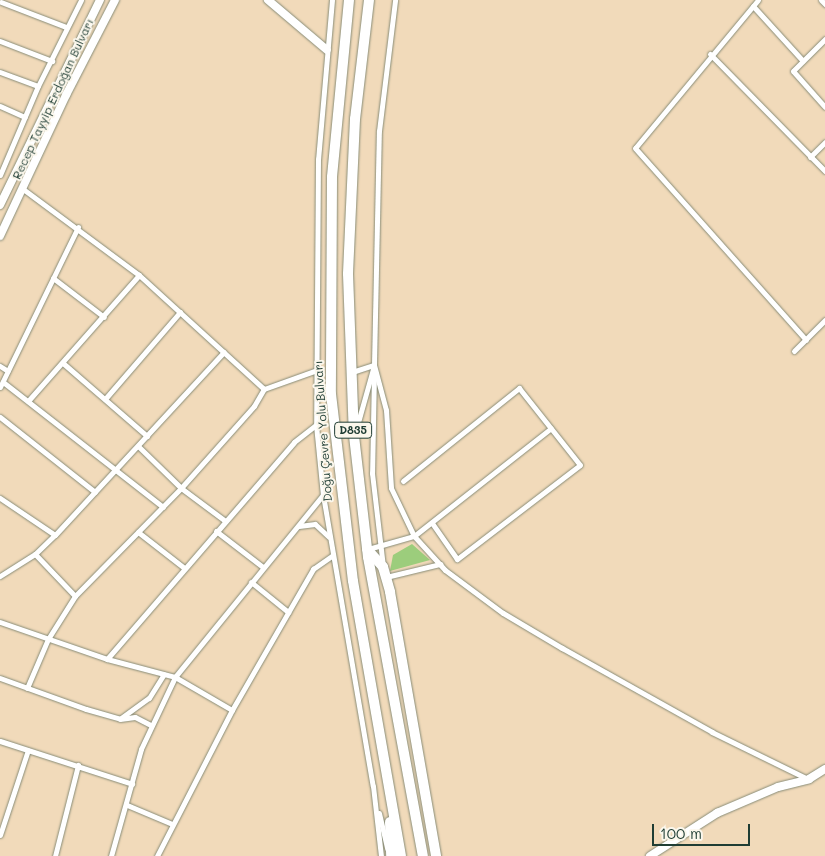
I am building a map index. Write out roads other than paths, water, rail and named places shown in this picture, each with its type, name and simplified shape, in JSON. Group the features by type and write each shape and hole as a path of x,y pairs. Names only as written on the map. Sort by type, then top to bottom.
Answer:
{"highway":[{"name":"Doğu Çevre Yolu Bulvarı","path":"350,0 332,177 331,394 343,517 390,802 401,856"},
{"name":"D835","path":"369,0 352,174 348,274 350,372 354,436 367,549 423,856"},
{"path":"367,549 385,572 436,856"},
{"path":"390,802 390,856"}],"main road":[{"name":"Recep Tayyip Erdoğan Bulvarı","path":"0,205 100,0"},
{"name":"Recep Tayyip Erdoğan Bulvarı","path":"0,236 115,0"},
{"path":"268,0 326,50"},
{"path":"650,856 717,813 778,787 809,779 825,769"}],"street":[{"path":"0,174 38,86 81,0"},
{"path":"332,0 326,50 316,246 318,370 316,425 323,495 373,786 381,856"},
{"path":"395,0 379,131 372,473 385,572 440,564"},
{"path":"758,0 710,54 635,148 636,152 753,277 806,340"},
{"path":"821,0 825,4"},
{"path":"1,2 66,27"},
{"path":"753,6 803,61"},
{"path":"824,40 793,71 825,107"},
{"path":"0,41 52,61"},
{"path":"710,54 825,170"},
{"path":"0,72 38,86"},
{"path":"0,106 25,117"},
{"path":"810,157 825,142"},
{"path":"23,189 78,227 139,275 264,389"},
{"path":"78,227 1,385 28,400 163,507"},
{"path":"28,400 64,364 139,275"},
{"path":"53,278 104,317"},
{"path":"105,399 180,312"},
{"path":"794,351 825,320"},
{"path":"1,574 35,554 55,535 224,352"},
{"path":"64,364 147,436"},
{"path":"350,372 367,370 374,365"},
{"path":"354,436 374,365"},
{"path":"374,365 386,410 391,488 414,536 440,564 511,618 712,732 809,779"},
{"path":"0,366 8,371"},
{"path":"27,688 48,639 75,596 181,488 254,406 264,389 318,370"},
{"path":"403,481 519,388 580,465 457,559 432,524"},
{"path":"0,417 96,492"},
{"path":"107,659 224,520 294,442 316,425"},
{"path":"367,549 382,547 414,536 432,524 551,428"},
{"path":"138,446 181,488 224,520"},
{"path":"111,856 151,725 175,677 323,495"},
{"path":"0,498 55,535"},
{"path":"298,526 315,524 330,538"},
{"path":"216,531 263,567"},
{"path":"138,532 183,567"},
{"path":"35,554 75,596"},
{"path":"157,856 232,710 313,569 333,554"},
{"path":"251,582 288,612"},
{"path":"0,622 107,659 175,677 232,710"},
{"path":"120,719 148,698 164,674"},
{"path":"0,678 120,719 136,717 151,725"},
{"path":"0,741 132,784"},
{"path":"0,835 28,750"},
{"path":"55,856 78,766"},
{"path":"373,786 390,856"},
{"path":"127,805 172,824"}]}
